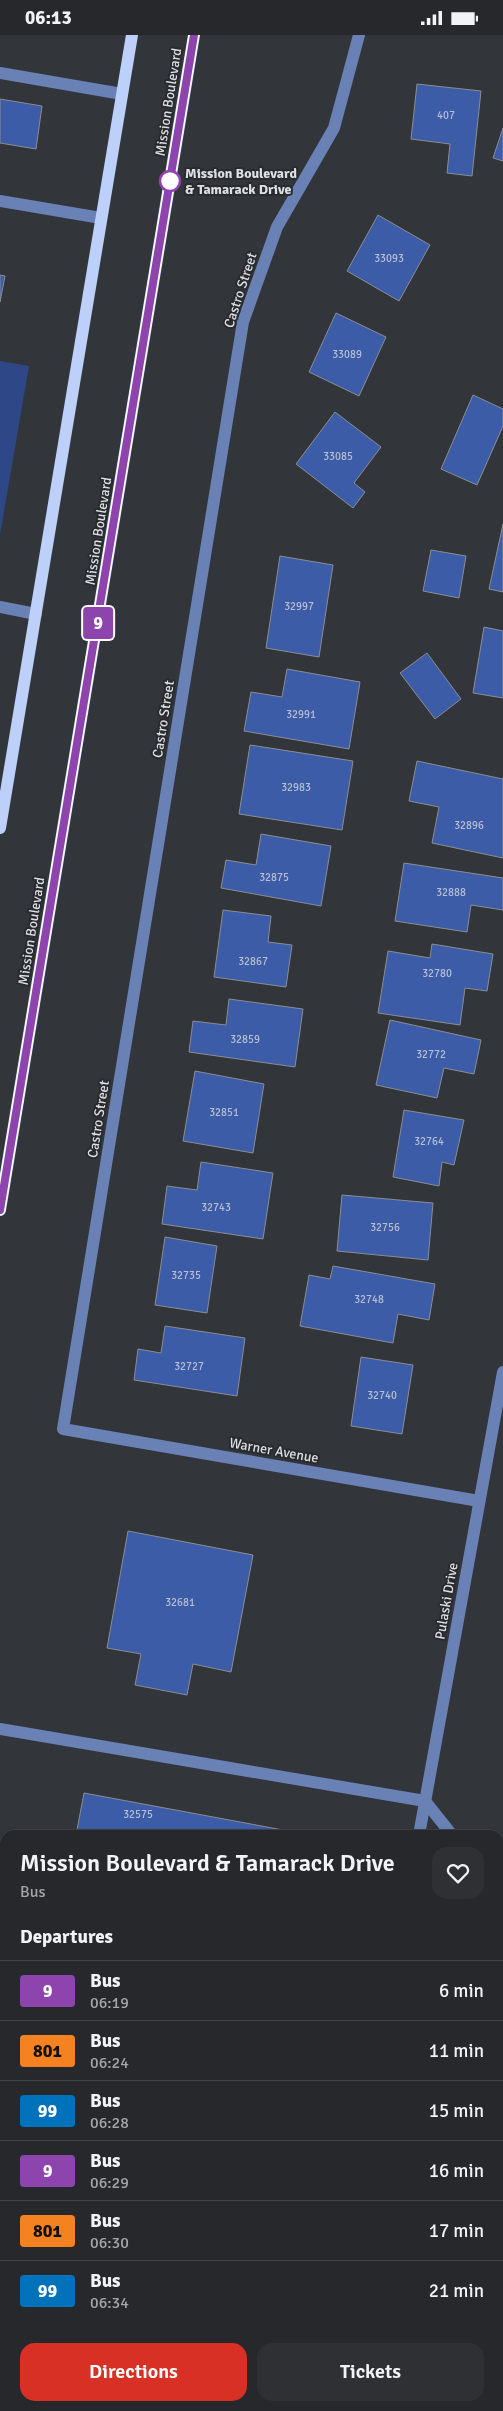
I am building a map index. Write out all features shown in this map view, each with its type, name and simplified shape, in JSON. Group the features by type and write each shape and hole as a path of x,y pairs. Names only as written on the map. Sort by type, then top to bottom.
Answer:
{"main road":[{"path":"0,828 132,35"},
{"name":"Mission Boulevard","path":"0,1210 194,35"}],"street":[{"name":"Castro Street","path":"63,1429 243,322 277,227 334,128 359,35"},
{"path":"0,73 122,94"},
{"path":"0,201 102,217"},
{"path":"0,607 36,614"},
{"name":"Pulaski Drive","path":"420,1830 503,1372"},
{"name":"Warner Avenue","path":"63,1429 479,1501"},
{"path":"0,1729 425,1801 448,1830"}],"shaded area":[{"path":"0,361 29,366 0,535"}],"building":[{"path":"417,84 481,91 472,176 447,173 450,144 411,139"},
{"path":"0,99 42,106 36,149 0,143"},
{"path":"503,128 503,161 493,158"},
{"path":"378,215 430,245 399,301 347,271"},
{"path":"0,275 5,276 0,302"},
{"path":"336,313 386,337 359,396 309,372"},
{"path":"473,395 503,409 503,426 477,485 441,469"},
{"path":"335,412 381,447 354,483 365,492 353,508 296,464"},
{"path":"503,524 503,592 489,589"},
{"path":"431,550 466,556 459,598 423,591"},
{"path":"280,556 333,565 319,657 266,648"},
{"path":"484,627 503,631 503,698 473,693"},
{"path":"427,653 461,699 435,719 400,673"},
{"path":"287,669 360,682 349,749 244,731 251,692 282,697"},
{"path":"250,745 353,761 342,830 239,814"},
{"path":"417,761 503,779 503,858 432,843 439,807 409,801"},
{"path":"261,834 331,846 321,906 221,888 226,860 256,865"},
{"path":"404,863 503,878 503,910 471,905 467,932 395,921"},
{"path":"223,910 271,916 268,942 292,945 286,987 214,977"},
{"path":"432,944 493,954 487,991 465,988 460,1025 378,1013 388,951 430,958"},
{"path":"229,999 303,1009 295,1067 189,1052 193,1021 226,1025"},
{"path":"390,1020 481,1040 474,1074 444,1068 437,1098 376,1085"},
{"path":"195,1071 264,1084 253,1153 183,1141"},
{"path":"404,1110 464,1120 454,1165 442,1162 439,1186 393,1177"},
{"path":"201,1162 273,1173 263,1239 162,1224 167,1186 197,1190"},
{"path":"342,1195 433,1203 428,1260 337,1251"},
{"path":"165,1237 217,1246 207,1313 155,1305"},
{"path":"333,1266 435,1284 429,1320 398,1314 393,1343 300,1326 309,1275 330,1279"},
{"path":"165,1326 245,1338 237,1396 134,1380 138,1349 161,1353"},
{"path":"361,1357 413,1365 402,1434 351,1426"},
{"path":"128,1531 253,1555 231,1672 193,1664 187,1695 135,1685 141,1654 107,1648"},
{"path":"84,1793 283,1830 77,1830"}],"bus line":[{"name":"9","path":"0,1210 194,35"}],"place":[{"name":"Mission Boulevard & Tamarack Drive","path":"170,181"}]}
